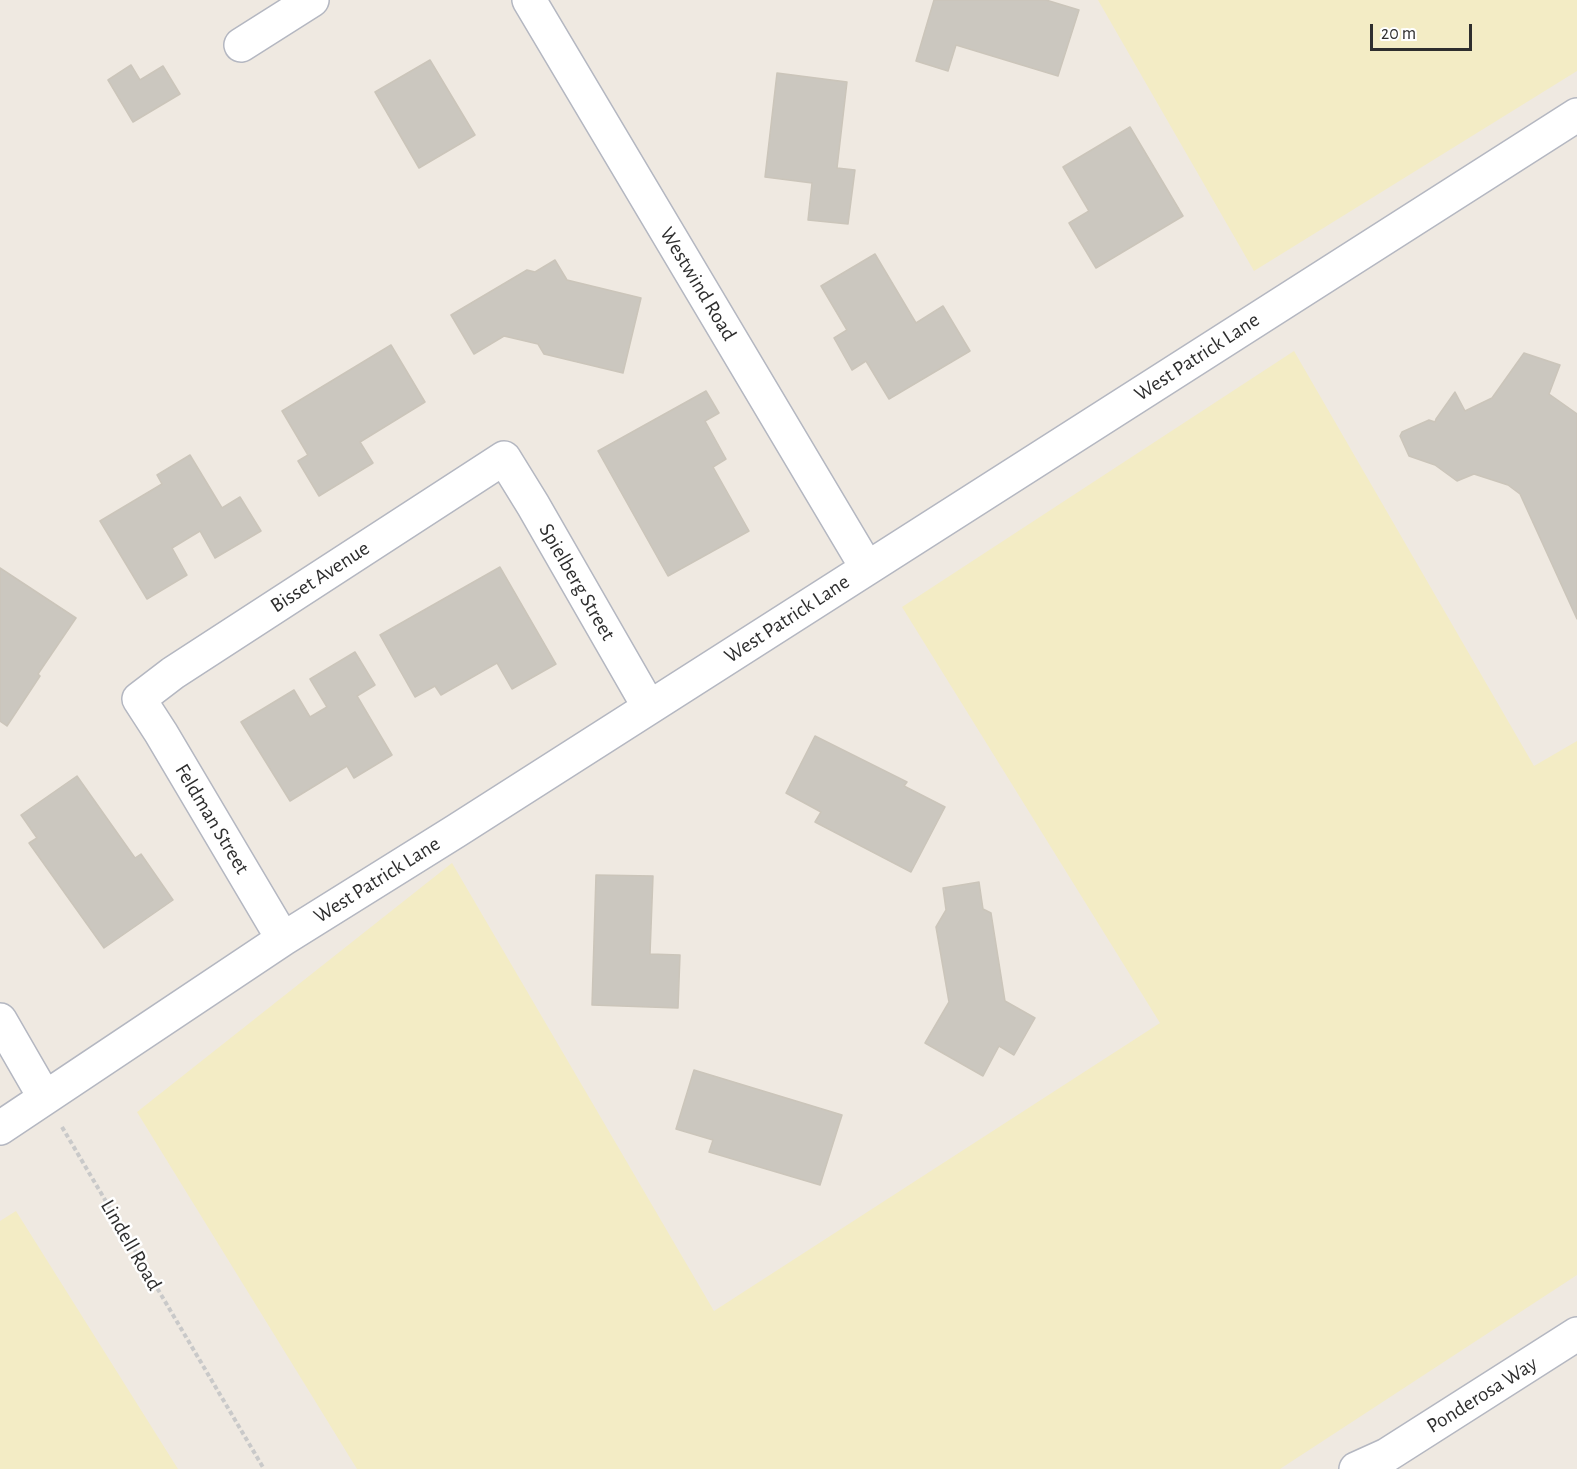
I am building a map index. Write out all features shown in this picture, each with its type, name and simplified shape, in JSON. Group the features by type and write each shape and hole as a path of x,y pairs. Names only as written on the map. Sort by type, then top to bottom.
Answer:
{"street":[{"path":"241,45 312,0"},
{"name":"Westwind Road","path":"529,0 867,568"},
{"name":"West Patrick Lane","path":"0,1128 283,939 1577,115"},
{"name":"Bisset Avenue","path":"139,699 174,672 504,458"},
{"name":"Spielberg Street","path":"504,458 649,707"},
{"name":"Feldman Street","path":"139,699 283,939"},
{"path":"0,1020 45,1098"},
{"name":"Ponderosa Way","path":"1356,1469 1392,1462 1577,1334"}],"path":[{"name":"Lindell Road","path":"45,1098 264,1469"}],"sand":[{"path":"1098,0 1577,0 1577,71 1254,271"},
{"path":"1294,351 1534,766 1577,741 1577,1275 1280,1469 357,1469 137,1112 452,863 714,1311 1160,1023 902,607"},
{"path":"16,1211 178,1469 0,1469 0,1221"}],"building":[{"path":"934,0 1046,0 1079,10 1058,76 956,45 948,71 916,61"},
{"path":"430,60 475,135 419,168 375,92"},
{"path":"131,65 140,80 163,66 180,94 133,122 108,80"},
{"path":"777,73 847,82 837,168 855,170 848,224 808,220 812,183 765,177"},
{"path":"1130,127 1183,216 1096,268 1069,223 1089,211 1063,167"},
{"path":"875,254 916,323 943,306 970,351 889,399 866,361 852,370 834,338 847,330 821,286"},
{"path":"555,260 567,280 641,298 623,373 544,354 538,344 504,336 474,354 451,315 527,270 535,272"},
{"path":"391,345 425,402 360,442 373,463 319,496 298,461 308,455 282,411"},
{"path":"1524,353 1560,365 1549,394 1577,414 1577,619 1520,494 1508,485 1474,474 1457,481 1435,465 1409,456 1400,436 1402,432 1429,420 1435,422 1455,392 1465,411 1492,398"},
{"path":"706,391 719,413 705,421 726,459 713,467 749,531 668,576 598,451"},
{"path":"190,455 222,508 240,497 261,531 215,558 200,531 172,548 187,575 147,599 100,521 162,484 157,475"},
{"path":"500,567 556,664 512,689 497,663 441,695 435,686 415,697 380,635"},
{"path":"0,568 76,618 38,674 40,676 7,726 0,721"},
{"path":"355,652 375,685 357,696 392,755 354,778 347,766 290,801 241,722 294,690 310,717 327,707 310,679"},
{"path":"815,736 907,782 904,786 945,807 911,872 815,822 821,812 786,793"},
{"path":"77,776 135,858 141,854 173,900 104,948 29,843 37,838 21,815"},
{"path":"596,875 653,876 650,954 680,955 678,1008 592,1005"},
{"path":"979,882 983,909 991,913 1005,1001 1035,1018 1014,1055 999,1046 983,1076 925,1043 949,1002 936,927 946,910 943,888"},
{"path":"694,1070 842,1115 820,1185 709,1152 713,1140 676,1129"}]}
